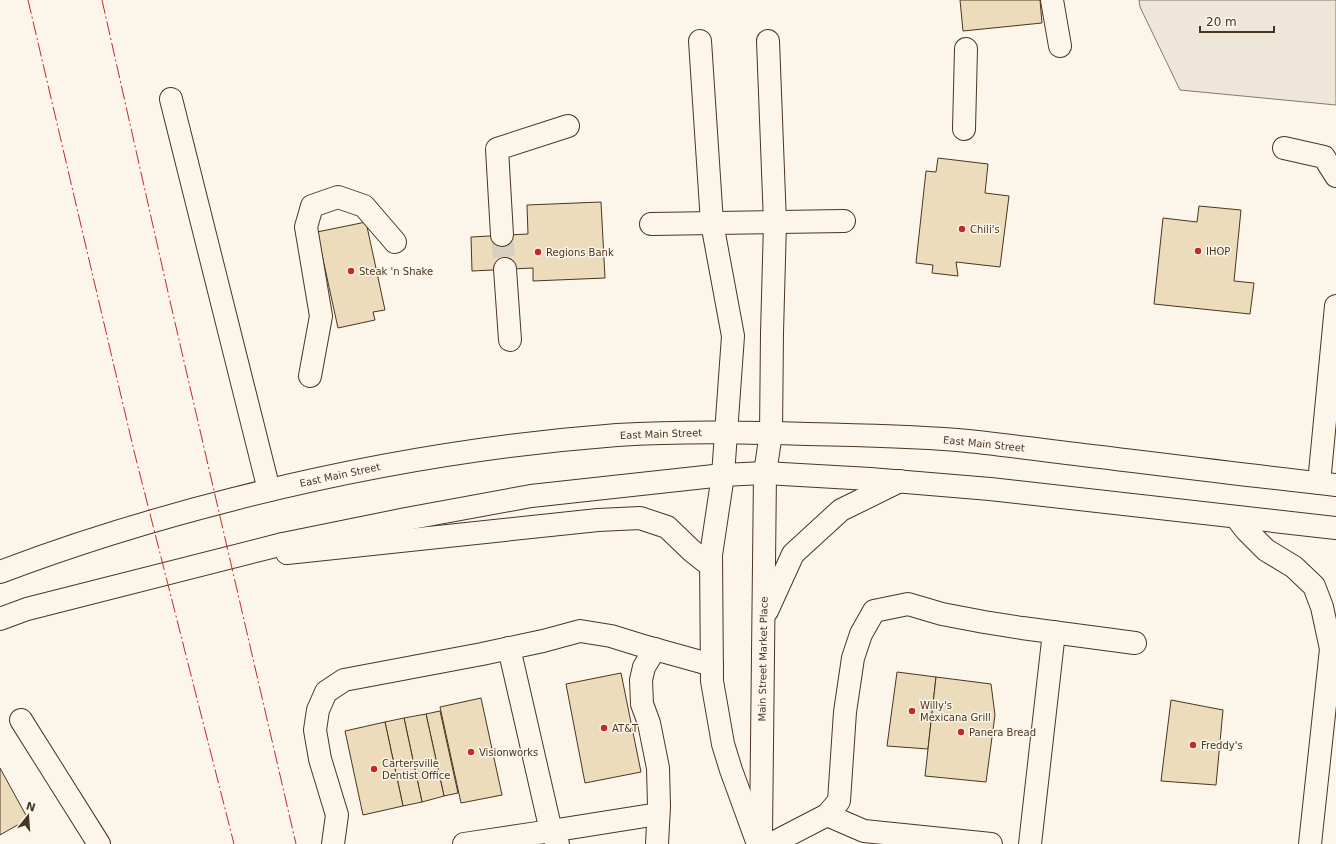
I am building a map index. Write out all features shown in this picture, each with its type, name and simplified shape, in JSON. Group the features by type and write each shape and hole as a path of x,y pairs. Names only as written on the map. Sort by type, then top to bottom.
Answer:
{"main road":[{"path":"1052,0 1060,46"},
{"name":"Main Street Market Place","path":"700,41 712,223 733,336 723,475 711,556 712,681 723,744 731,770 760,844"},
{"name":"Main Street Market Place","path":"760,844 765,473 771,433 775,223 768,41"},
{"path":"964,129 966,49"},
{"path":"170,99 269,490"},
{"path":"502,235 497,149 568,126"},
{"path":"1284,148 1324,157 1336,176"},
{"path":"310,376 321,316 306,227 312,206 338,197 364,206 395,242"},
{"path":"651,224 844,222"},
{"path":"505,269 510,340"},
{"path":"1327,484 1336,306"},
{"name":"East Main Street","path":"0,572 100,537 176,514 269,490 352,471 523,445 618,435 727,432 878,436 958,440 1327,484"},
{"path":"0,619 27,609 283,544 531,496 723,475 765,473 900,481 990,489 1336,528"},
{"path":"763,620 793,554 841,510 900,481"},
{"path":"1236,517 1246,530 1266,550 1294,566 1314,586 1334,645 1310,844"},
{"path":"283,544 287,553 598,520 640,518 667,526 692,551 711,566"},
{"path":"771,844 827,815 839,801 845,712 853,658 861,634 874,611 908,604 942,614 984,622 1135,643"},
{"path":"333,844 337,815 320,759 315,730 318,710 326,692 344,680 509,648 580,631 611,636 712,665"},
{"path":"1030,844 1054,632"},
{"path":"509,648 555,838"},
{"path":"655,649 644,667 641,680 642,704 648,723 658,768 658,814 656,844"},
{"path":"21,720 99,844"},
{"path":"464,844 555,838 658,814"},
{"path":"827,815 864,831 991,844"}],"shaded area":[{"path":"1139,0 1336,0 1336,105 1180,90 1140,7"}],"building":[{"path":"960,0 1040,0 1042,23 963,31"},
{"name":"Chili's","path":"938,158 988,164 985,193 1009,196 1000,267 956,262 958,276 932,273 933,265 916,263 926,171 936,172"},
{"name":"Regions Bank","path":"601,202 605,278 533,281 533,268 472,271 471,237 528,234 527,205"},
{"name":"IHOP","path":"1199,206 1241,210 1234,281 1254,283 1250,314 1154,304 1163,218 1197,222"},
{"name":"Steak 'n Shake","path":"366,222 385,310 373,312 375,320 338,328 317,232"},
{"name":"Willy's Mexicana Grill","path":"897,672 936,677 928,749 887,746"},
{"name":"AT&T","path":"621,673 641,772 585,783 566,684"},
{"name":"Panera Bread","path":"936,677 991,684 995,715 986,782 925,776"},
{"name":"Visionworks","path":"481,698 502,795 461,803 440,707"},
{"name":"Freddy's","path":"1171,700 1223,710 1216,785 1161,781"},
{"path":"440,711 458,793 444,796 426,714"},
{"path":"426,714 444,796 422,802 404,718"},
{"path":"404,718 422,802 403,806 385,722"},
{"name":"Cartersville Dentist Office","path":"385,722 403,806 363,815 345,731"},
{"path":"0,768 28,819 0,835"}],"tunnel":[{"path":"502,235 505,269"}],"power":[{"path":"28,0 134,451 234,844"},
{"path":"102,0 296,844"}],"place":[{"name":"Chili's","path":"962,229"},
{"name":"IHOP","path":"1198,251"},
{"name":"Regions Bank","path":"538,252"},
{"name":"Steak 'n Shake","path":"351,271"},
{"name":"Willy's Mexicana Grill","path":"912,711"},
{"name":"AT&T","path":"604,728"},
{"name":"Panera Bread","path":"961,732"},
{"name":"Freddy's","path":"1193,745"},
{"name":"Visionworks","path":"471,752"},
{"name":"Cartersville Dentist Office","path":"374,769"}]}
